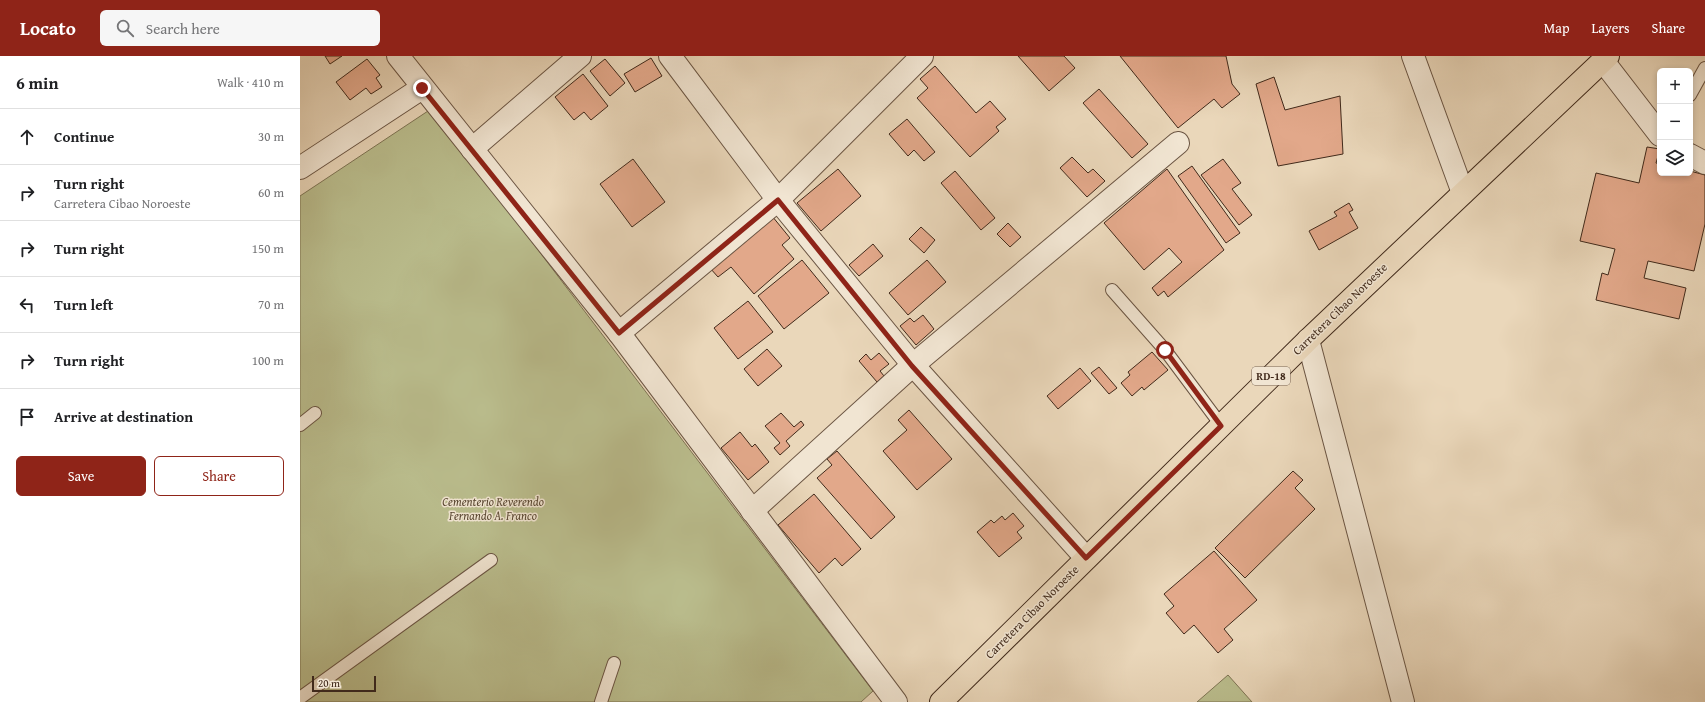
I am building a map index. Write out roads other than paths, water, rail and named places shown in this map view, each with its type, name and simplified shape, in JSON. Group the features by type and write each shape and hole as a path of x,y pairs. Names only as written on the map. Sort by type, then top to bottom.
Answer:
{"main road":[{"name":"Carretera Cibao Noroeste","path":"940,702 1308,340 1605,58"}],"street":[{"path":"398,56 619,333 896,702"},
{"path":"472,150 580,56"},
{"path":"670,56 778,200 912,366 1086,558"},
{"path":"619,333 778,200 922,56"},
{"path":"1413,56 1463,193"},
{"path":"1605,58 1657,131"},
{"path":"300,168 422,88"},
{"path":"752,511 912,366 1178,143"},
{"path":"1693,157 1705,163"},
{"path":"1308,340 1403,702"}],"lane":[{"path":"1693,90 1705,68"},
{"path":"1112,290 1165,350 1221,426"},
{"path":"300,425 315,413"},
{"path":"300,698 491,560"},
{"path":"601,702 614,664"}],"park label":[{"name":"Cementerio Reverendo Fernando A. Franco","path":"493,509"}]}
